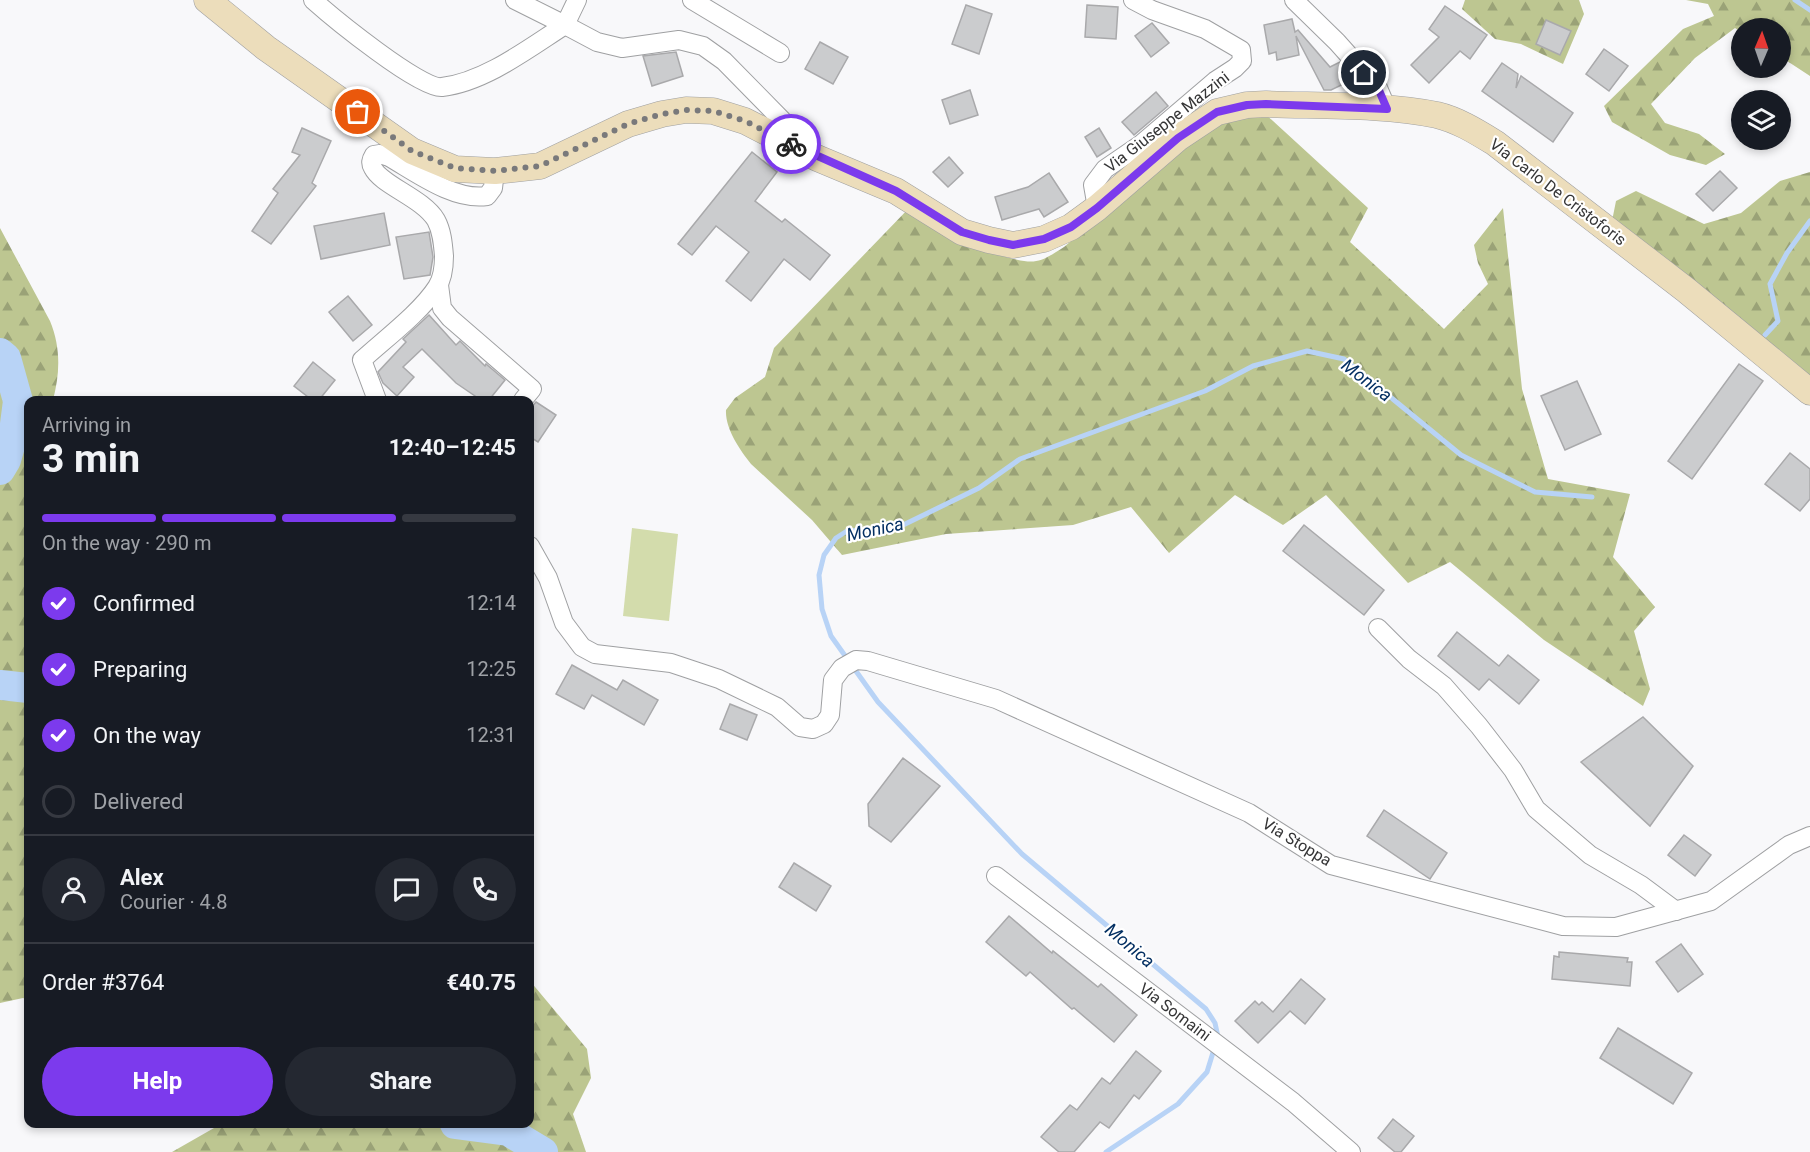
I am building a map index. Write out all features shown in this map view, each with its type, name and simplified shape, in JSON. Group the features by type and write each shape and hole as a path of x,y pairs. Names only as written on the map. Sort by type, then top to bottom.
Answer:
{"main road":[{"name":"Via Carlo De Cristoforis","path":"207,0 266,48 412,151 455,168 495,171 540,166 628,124 686,110 713,111 745,121 789,144 896,191 962,232 1013,245 1044,239 1071,227 1097,208 1178,138 1217,112 1247,105 1266,104 1387,109 1438,116 1463,124 1495,142 1686,290 1810,392"}],"street":[{"path":"313,0 408,73 439,88 466,81 500,66 565,26 577,0"},
{"path":"515,0 597,42 622,48 679,39 703,46 723,61 782,120 789,144"},
{"path":"692,0 780,53"},
{"name":"Via Giuseppe Mazzini","path":"1097,208 1093,185 1105,169 1140,145 1242,61 1241,50 1205,29 1152,10 1133,0"},
{"path":"1294,0 1338,42 1378,88 1387,109"},
{"path":"376,396 362,360 423,303 438,285 444,267 440,230 435,219 412,198 376,173 371,160 374,155 380,154 389,157 445,188 478,197 487,196 493,188 495,171"},
{"path":"438,285 442,308 450,318 532,388 525,396"},
{"name":"Via Stoppa","path":"534,553 548,578 564,623 582,647 595,654 671,663 719,679 777,707 800,727 813,729 824,724 830,715 833,680 849,664 868,661 996,699 1249,813 1331,865 1563,926 1616,927 1711,901 1789,845 1810,836"},
{"path":"1378,628 1409,659 1444,686 1479,726 1513,770 1536,809 1590,855 1641,885 1676,911"},
{"name":"Via Somaini","path":"996,876 1293,1102 1351,1152"}],"green space":[{"path":"1465,0 1579,0 1584,14 1563,64 1521,44 1495,39 1462,9"},
{"path":"1686,0 1810,0 1810,76 1791,64 1791,18 1731,18 1731,31 1695,58 1651,104 1665,123 1699,134 1725,154 1706,165 1670,155 1612,122 1604,106 1683,29 1714,16 1708,4"},
{"path":"1262,111 1368,208 1350,242 1444,329 1488,284 1478,263 1474,245 1503,208 1522,389 1548,479 1630,494 1613,557 1655,607 1634,631 1650,689 1643,706 1544,640 1450,562 1408,583 1326,495 1283,525 1235,495 1169,553 1131,507 1073,525 946,534 842,555 812,520 751,464 738,446 728,424 726,410 735,398 765,377 774,348 911,206 1006,257 1037,261 1064,247 1196,136 1232,118"},
{"path":"1810,172 1810,380 1612,221 1616,201 1636,191 1704,224 1741,213 1780,181"},
{"path":"0,228 50,321 54,331 58,360 54,396 24,396 24,998 0,1003"},
{"path":"632,528 678,534 669,621 623,616"},
{"path":"534,986 587,1049 591,1078 573,1114 586,1152 172,1152 214,1128 534,1128"}],"building":[{"path":"966,5 992,14 979,54 952,44"},
{"path":"1087,5 1118,7 1116,39 1085,37"},
{"path":"1445,6 1487,35 1470,59 1460,51 1429,83 1411,65 1439,37 1429,29"},
{"path":"1292,19 1295,32 1298,30 1330,67 1340,62 1352,80 1331,90 1324,90 1296,36 1299,55 1277,60 1276,52 1269,54 1264,25"},
{"path":"1546,20 1571,31 1560,55 1536,44"},
{"path":"1152,23 1169,43 1151,57 1135,36"},
{"path":"820,42 848,57 833,84 805,69"},
{"path":"1604,49 1628,66 1609,91 1586,74"},
{"path":"676,52 683,76 652,86 643,56"},
{"path":"1502,63 1518,74 1516,88 1521,76 1573,113 1553,142 1482,91"},
{"path":"970,90 978,115 950,124 942,100"},
{"path":"1156,92 1168,106 1134,135 1122,122"},
{"path":"302,128 331,141 312,183 316,186 271,244 252,231 278,193 273,189 300,155 292,152"},
{"path":"1099,128 1111,148 1097,157 1085,137"},
{"path":"752,152 777,172 755,201 782,222 785,219 830,255 810,280 784,259 751,301 726,281 749,252 716,226 692,255 678,244"},
{"path":"949,157 963,173 948,187 933,172"},
{"path":"1720,171 1737,188 1713,211 1696,194"},
{"path":"1049,173 1068,202 1044,217 1039,209 1002,220 995,197 1028,187"},
{"path":"384,213 390,245 321,259 314,226"},
{"path":"429,232 433,257 430,275 404,279 396,237"},
{"path":"348,296 372,325 353,341 329,312"},
{"path":"429,315 456,345 460,341 485,366 486,364 505,380 492,396 475,396 456,383 422,349 403,367 414,377 397,396 383,383 378,372 406,342 403,339"},
{"path":"313,362 335,380 322,396 307,396 294,386"},
{"path":"1739,364 1763,381 1692,479 1668,461"},
{"path":"1577,381 1601,434 1565,450 1541,396"},
{"path":"536,402 556,415 538,442 534,440 534,404"},
{"path":"1790,453 1810,469 1810,499 1800,511 1765,484"},
{"path":"1304,525 1384,590 1364,615 1283,551"},
{"path":"1457,632 1499,666 1508,655 1539,680 1519,704 1489,679 1479,690 1438,656"},
{"path":"572,665 617,690 623,680 658,700 644,725 592,695 584,709 556,694"},
{"path":"730,704 757,715 747,740 720,729"},
{"path":"1643,717 1693,766 1650,826 1581,762"},
{"path":"903,758 940,786 891,842 869,826 868,804"},
{"path":"1384,810 1447,853 1430,879 1367,836"},
{"path":"1684,835 1711,855 1695,876 1668,855"},
{"path":"794,863 831,886 816,911 779,887"},
{"path":"1009,916 1052,953 1053,951 1098,987 1101,984 1137,1015 1114,1042 1030,972 1026,976 986,942"},
{"path":"1681,944 1703,974 1678,992 1656,962"},
{"path":"1559,952 1628,958 1627,962 1632,962 1630,986 1552,979 1554,956 1559,957"},
{"path":"1301,979 1325,999 1305,1024 1290,1011 1258,1043 1235,1021 1255,1001 1259,1005 1262,1002 1273,1012"},
{"path":"1618,1028 1692,1073 1673,1104 1600,1058"},
{"path":"1136,1051 1161,1071 1139,1099 1134,1095 1109,1128 1100,1122 1074,1152 1059,1152 1041,1137 1070,1105 1077,1110 1102,1078 1110,1084"},
{"path":"1393,1119 1414,1136 1401,1152 1395,1152 1378,1138"}],"waterway":[{"path":"1795,0 1810,10"},
{"path":"1765,335 1778,321 1770,284 1787,253 1810,221"},
{"name":"Monica","path":"1218,1037 1215,1023 1206,1009 1022,854 878,702 831,636 822,609 819,575 824,555 836,538 847,531 897,528 979,488 1020,459 1205,391 1253,366 1307,351 1344,359 1461,455 1535,492 1592,497"},
{"path":"0,353 6,358 18,401 14,432 6,460 0,470"},
{"path":"0,685 24,688"},
{"name":"Monica","path":"1106,1152 1178,1104 1207,1072 1215,1046"},
{"path":"485,1128 508,1131 543,1152"}],"way so far":[{"path":"358,112 412,151 455,168 495,171 540,166 628,124 686,110 713,111 745,121 791,144"}],"route":[{"path":"791,144 817,158 896,191 962,232 1013,245 1044,239 1071,227 1097,208 1178,138 1217,112 1247,105 1266,104 1387,109 1378,88 1364,73"}]}
